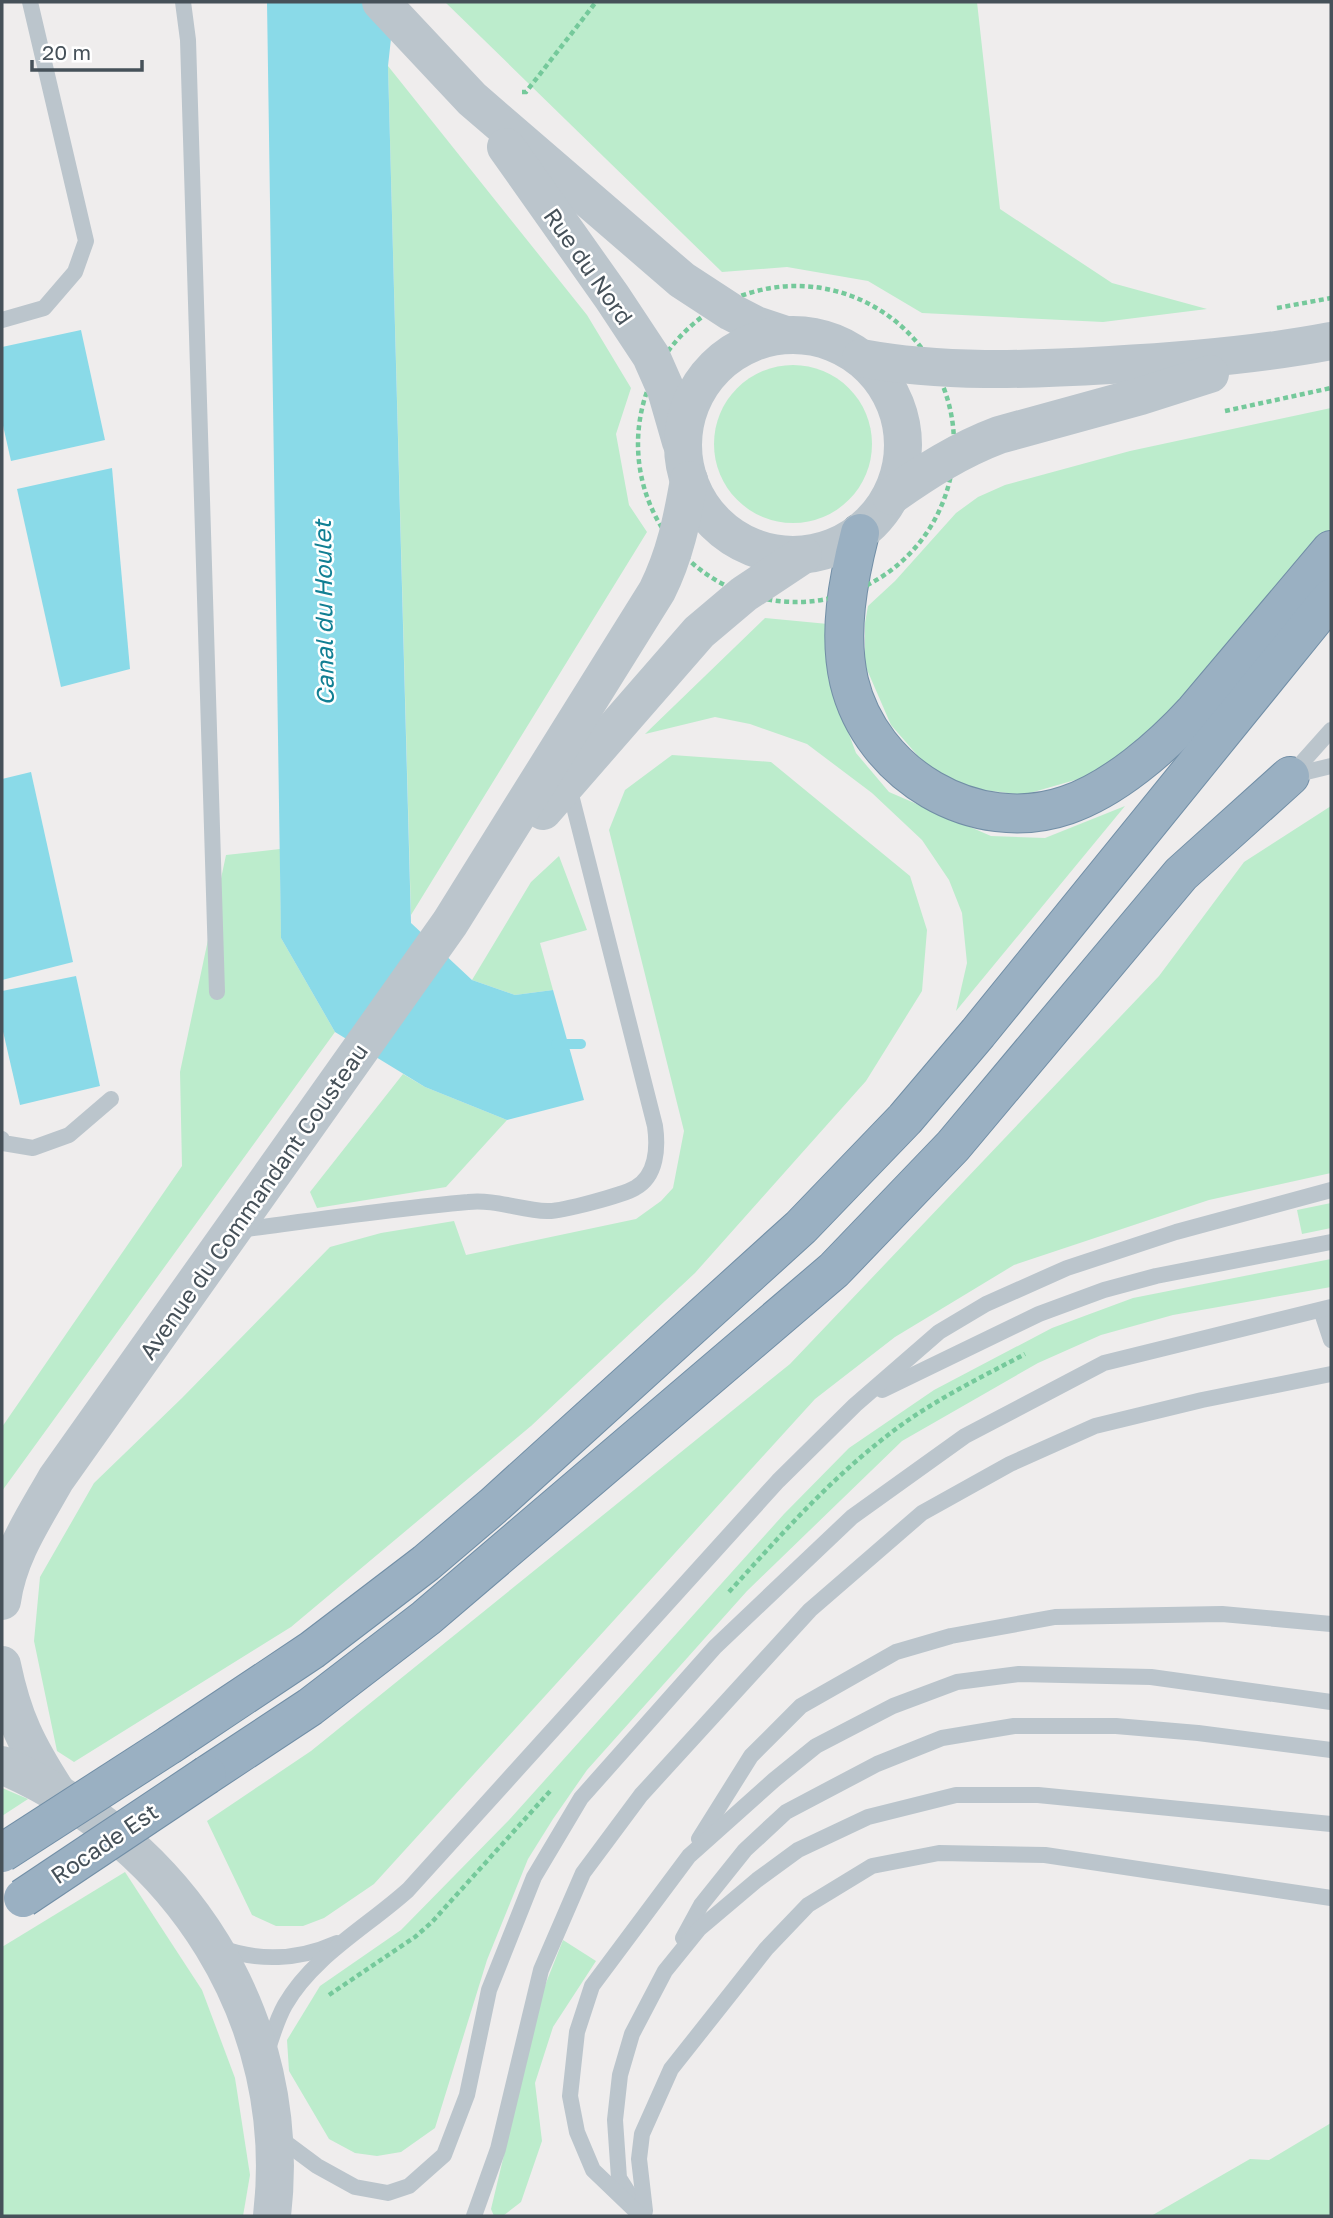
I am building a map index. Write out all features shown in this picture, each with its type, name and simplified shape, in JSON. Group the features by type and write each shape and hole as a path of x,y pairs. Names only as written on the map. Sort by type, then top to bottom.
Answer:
{"highway":[{"path":"860,533 848,594 845,642 849,681 861,716 883,750 919,783 949,800 990,811 1012,813 1050,810 1085,798 1100,790 1164,741 1195,711 1331,550"},
{"name":"Rocade Est","path":"2,1853 312,1650 426,1563 493,1506 801,1227 882,1144 970,1043 1331,598"},
{"name":"Rocade Est","path":"13,1905 310,1707 426,1618 834,1270 925,1178 961,1137 1181,874 1290,776"}],"street":[{"name":"Rue du Nord","path":"381,2 472,99 682,280 731,312 756,325 786,335"},
{"name":"Rue du Nord","path":"472,99 651,356 666,390 685,463"},
{"path":"786,335 830,341 860,358 885,383 900,415 902,463 891,496 880,512 860,533 838,545 803,555 766,552 733,537 706,513 685,463 688,410 698,389 712,370 730,354 751,343 786,335"},
{"path":"860,358 916,367 1072,368 1286,350 1331,341"},
{"path":"891,496 936,465 977,443 1141,396 1286,350"},
{"name":"Avenue du Commandant Cousteau","path":"2,1601 16,1552 56,1479 450,923 657,592 671,563 680,533 685,463"},
{"name":"Avenue du Commandant Cousteau","path":"450,923 699,632 744,594 803,555"},
{"name":"Avenue du Commandant Cousteau","path":"2,1538 56,1479"},
{"path":"2,1665 15,1717 32,1753 56,1791"},
{"path":"2,1765 56,1791 102,1822 144,1858 180,1899 212,1944 242,2004 263,2068 273,2133 275,2168 272,2216"}],"lane":[{"path":"2,320 44,308 75,272 86,241 30,2"},
{"path":"183,2 188,40 217,992"},
{"path":"1290,776 1331,730"},
{"path":"1290,776 1331,766"},
{"path":"233,1230 472,1201 551,1212 623,1193 636,1188 644,1181 652,1169 655,1156 655,1126 568,782"},
{"path":"2,1139 3,1143 33,1148 69,1135 111,1099"},
{"path":"263,2068 285,2005 304,1978 348,1937 391,1905 423,1874 778,1481 855,1405 939,1332 986,1304 1039,1279 1175,1232 1331,1190"},
{"path":"855,1405 916,1372 1039,1314 1104,1290 1156,1276 1331,1242"},
{"path":"273,2133 317,2166 355,2187 388,2193 409,2186 444,2155 467,2095 489,1990 534,1877 581,1798 715,1647 852,1517 965,1436 1104,1363 1326,1308 1331,1340"},
{"path":"474,2216 498,2149 541,1970 583,1873 641,1795 810,1609 922,1513 1010,1464 1096,1426 1202,1400 1331,1374"},
{"path":"644,2216 593,2170 577,2132 570,2096 577,2032 592,1986 688,1856 751,1756 801,1706 896,1652 951,1636 1055,1617 1222,1614 1331,1623"},
{"path":"688,1856 816,1746 892,1706 957,1682 1020,1674 1152,1677 1331,1702"},
{"path":"644,2216 619,2178 615,2120 620,2076 632,2034 701,1905 745,1850 786,1812 877,1764 942,1738 1014,1726 1116,1726 1198,1733 1331,1750"},
{"path":"665,1971 699,1929 757,1880 799,1850 868,1817 956,1795 1038,1795 1331,1824"},
{"path":"644,2216 639,2158 642,2134 671,2068 766,1949 808,1905 872,1867 939,1853 1045,1855 1331,1898"},
{"path":"212,1944 247,1955 274,1958 309,1953 348,1937"}],"path":[{"path":"472,99 526,92 596,2"},
{"path":"731,300 766,289 791,286 840,292 863,301 894,320 912,336 928,357"},
{"path":"648,390 639,425 639,461 646,495 662,528"},
{"path":"870,585 891,572 917,548 931,528 947,495"}],"green space":[{"path":"445,2 977,2 1000,209 1112,283 1207,309 1103,322 922,313 868,281 787,267 722,272"},
{"path":"388,66 587,315 631,388 616,434 629,505 647,532 411,915"},
{"path":"793,365 823,371 849,388 866,414 872,444 866,474 849,500 823,517 793,523 763,517 737,500 720,474 714,444 720,414 737,388 763,371"},
{"path":"1331,408 1331,528 1174,709 1096,774 1023,795 968,788 925,764 891,725 865,665 865,623 868,606 895,581 956,513 978,497 1005,485 1130,451"},
{"path":"765,618 828,624 828,678 856,753 889,792 991,836 1045,838 1125,806 956,1011 967,963 962,913 949,880 922,840 872,793 807,744 750,724 715,717 645,734"},
{"path":"672,755 771,762 910,876 927,930 922,991 866,1081 695,1273 531,1426 291,1627 74,1762 57,1751 34,1641 40,1577 94,1483 182,1398 330,1247 381,1233 454,1221 466,1255 636,1219 661,1201 673,1188 684,1131 609,830 625,790"},
{"path":"1331,806 1331,1173 1209,1200 1014,1265 895,1337 815,1399 374,1884 324,1918 303,1926 276,1926 252,1915 207,1821 311,1751 790,1364 1159,976 1244,862"},
{"path":"280,849 281,938 335,1032 2,1491 2,1427 182,1166 180,1072 226,855"},
{"path":"559,856 587,930 540,943 553,990 515,995 472,980 531,882"},
{"path":"403,1074 425,1087 507,1120 446,1187 317,1208 310,1192"},
{"path":"1331,1203 1331,1228 1302,1234 1297,1210"},
{"path":"1331,1259 1331,1287 1173,1315 1101,1335 1038,1363 902,1441 747,1591 587,1770 553,1819 528,1859 487,1960 435,2128 401,2152 377,2156 355,2153 329,2139 289,2071 287,2040 320,1986 401,1930 509,1820 784,1514 849,1448 934,1390 1052,1328 1133,1298"},
{"path":"2,1788 28,1799 2,1816"},
{"path":"125,1872 202,1990 235,2078 250,2175 243,2216 2,2216 2,1947"},
{"path":"563,1940 596,1961 553,2027 535,2083 542,2141 521,2202 503,2216 494,2216 491,2209 544,1988"},
{"path":"1331,2123 1331,2216 1151,2216 1250,2159 1269,2160"}],"water":[{"path":"267,2 395,2 388,66 411,923 472,980 515,995 553,990 584,1100 507,1120 425,1087 335,1032 281,938"},
{"path":"81,330 105,440 11,461 2,421 2,347"},
{"path":"112,468 130,669 61,687 17,489"},
{"path":"31,772 73,962 2,980 2,779"},
{"path":"76,976 100,1086 20,1105 2,1027 2,991"}],"waterway":[{"name":"Canal du Houlet","path":"556,1044 581,1044"}]}
